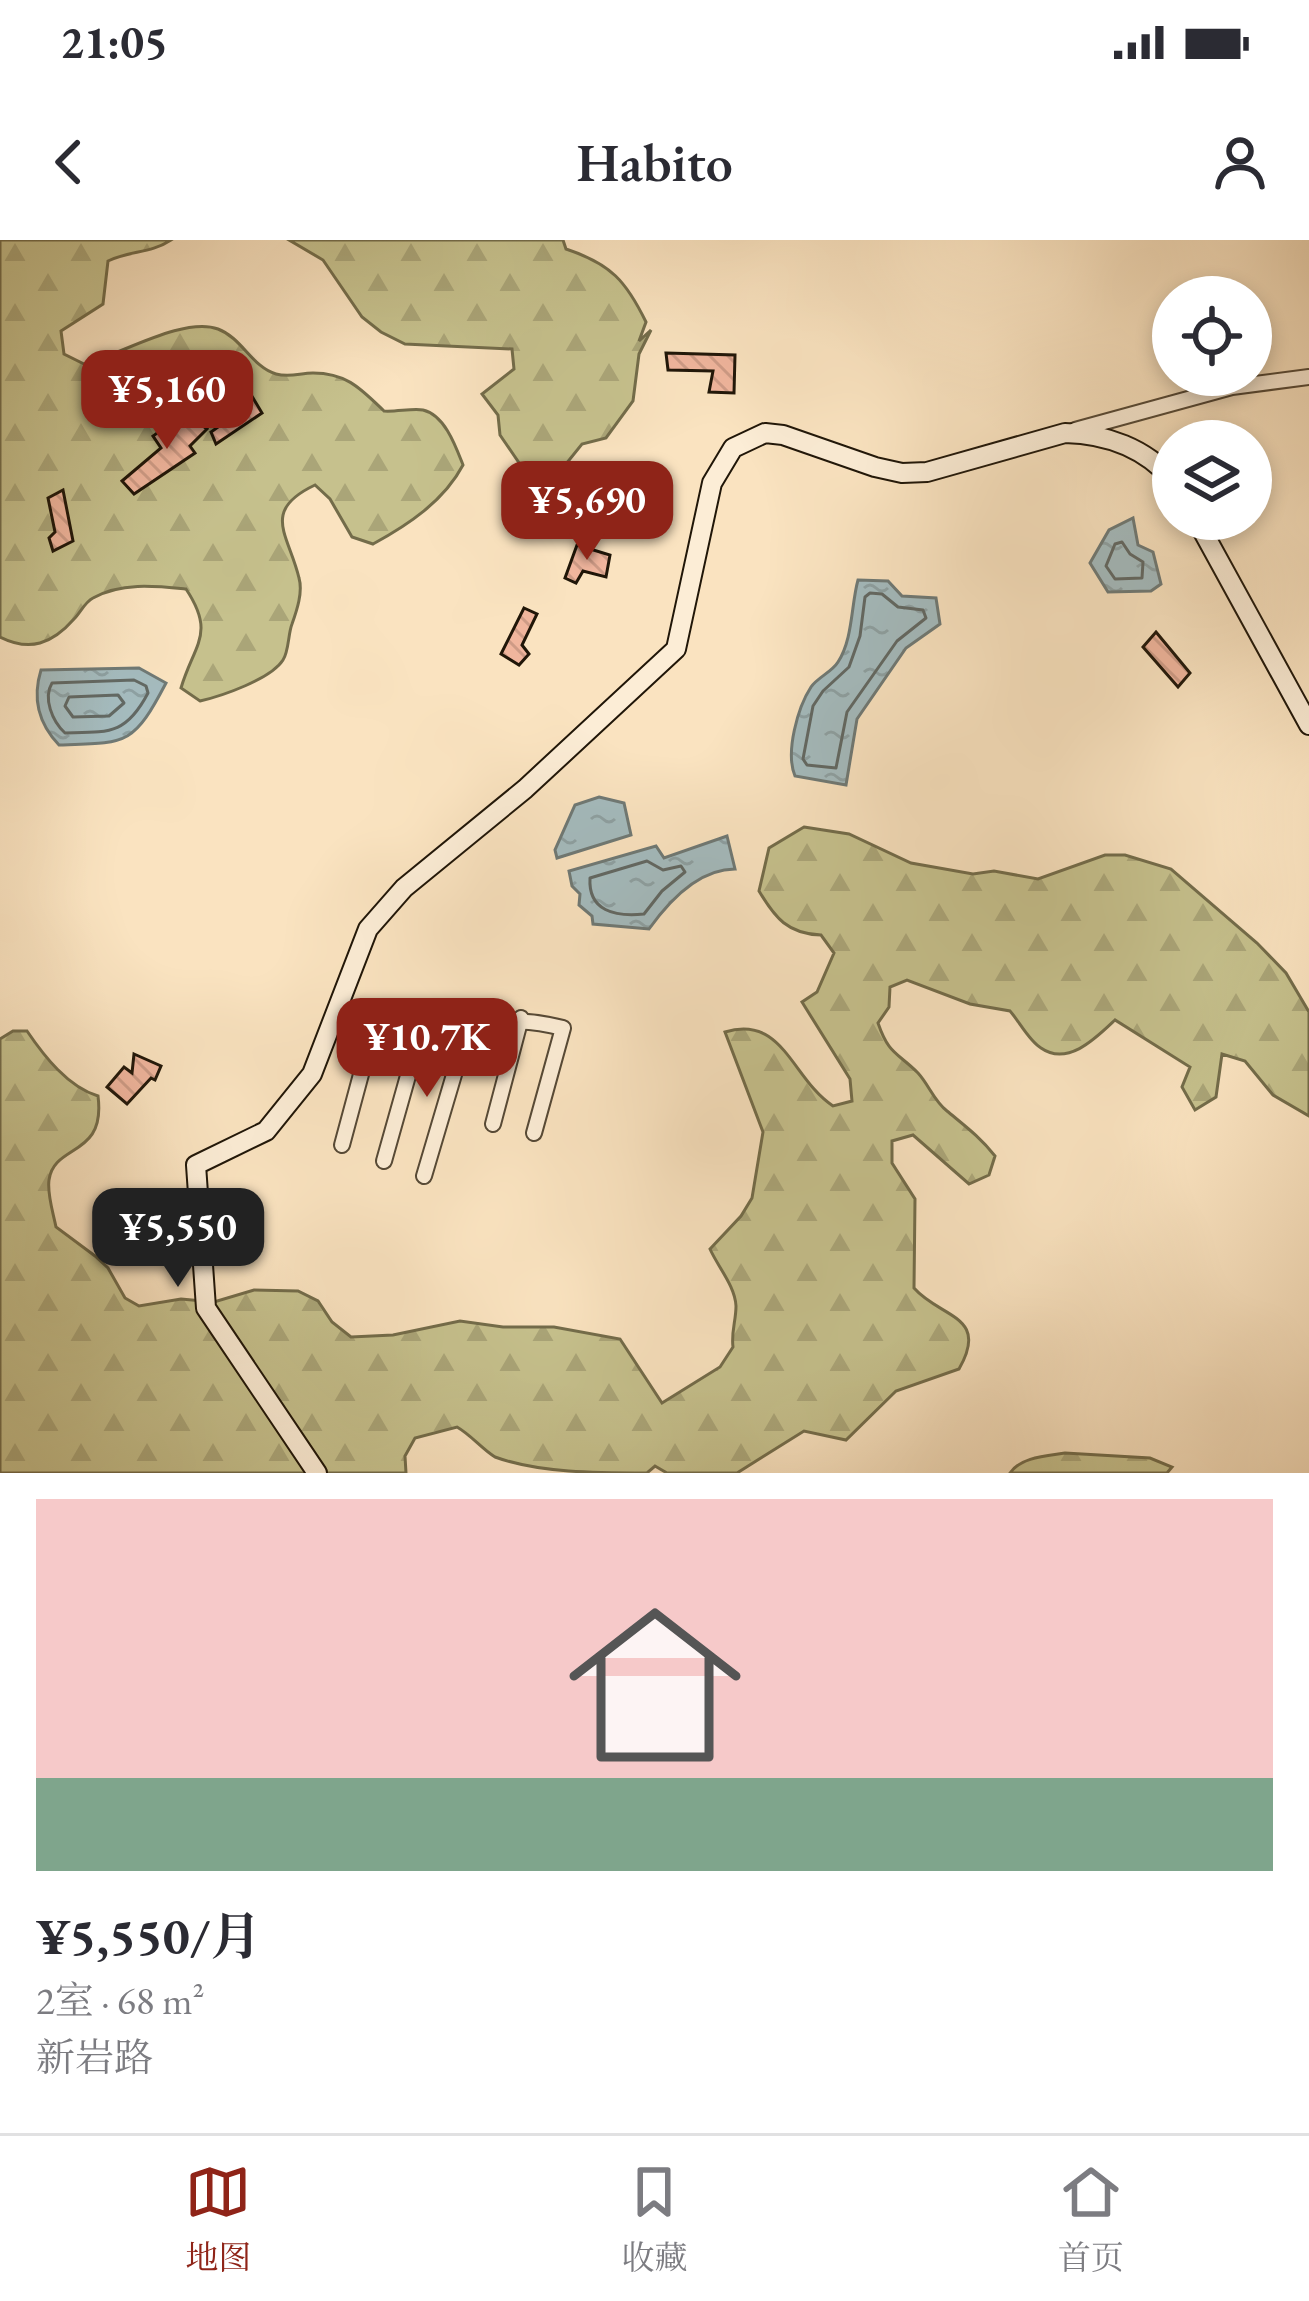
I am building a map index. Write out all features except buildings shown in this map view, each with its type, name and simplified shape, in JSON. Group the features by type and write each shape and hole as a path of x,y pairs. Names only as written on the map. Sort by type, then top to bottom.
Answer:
{"street":[{"path":"317,1473 206,1308 196,1165 266,1131 312,1073 368,928 404,888 525,789 676,649 712,483 734,448 765,433 783,435 875,466 927,472 1232,387 1309,377"},
{"path":"1065,433 1123,444 1152,460"},
{"path":"1208,540 1309,724"},
{"path":"334,1017 374,1026 521,1018 563,1028 534,1133"},
{"path":"493,1124 521,1018"},
{"path":"424,1176 469,1024"},
{"path":"342,1145 374,1026"},
{"path":"384,1161 422,1026"}],"green space":[{"path":"0,240 171,240 108,261 103,304 61,331 64,354 84,364 169,332 204,326 218,329 276,374 335,376 360,389 384,411 431,413 449,433 463,465 424,511 373,544 352,537 330,499 315,485 288,504 283,525 300,589 286,652 268,674 233,691 200,701 181,688 201,628 186,589 115,589 90,600 49,640 21,644 0,637"},
{"path":"289,240 563,240 566,249 595,261 624,285 646,322 639,341 651,330 639,354 633,401 606,438 582,444 541,495 500,435 498,415 482,394 514,369 512,349 405,344 362,317 323,260"},
{"path":"804,827 849,834 911,863 973,874 994,871 1038,879 1105,855 1125,855 1171,869 1286,973 1309,1012 1309,1116 1273,1095 1245,1061 1222,1054 1216,1097 1195,1110 1182,1087 1190,1067 1115,1020 1081,1048 1051,1053 1032,1041 1010,1011 970,1004 907,980 890,987 889,1007 878,1023 886,1041 918,1073 942,1107 995,1156 989,1175 969,1184 913,1135 892,1141 892,1163 915,1199 914,1288 965,1328 967,1351 959,1369 896,1391 846,1440 804,1431 737,1473 667,1473 655,1466 647,1473 530,1466 495,1457 457,1427 415,1438 405,1456 406,1473 0,1473 0,1039 13,1031 27,1031 67,1078 98,1096 94,1130 53,1168 51,1203 56,1227 108,1268 125,1298 139,1306 181,1299 214,1302 254,1290 298,1291 318,1301 332,1322 351,1337 393,1335 460,1321 554,1327 620,1339 662,1403 720,1367 733,1347 736,1306 710,1249 752,1198 763,1132 725,1032 761,1032 774,1040 833,1106 852,1101 850,1079 802,1002 817,992 834,953 821,935 800,932 784,923 759,891 769,848"},
{"path":"1065,1453 1150,1458 1172,1467 1167,1473 1010,1473 1027,1460"}],"water":[{"path":"1133,518 1138,545 1153,552 1161,584 1151,591 1108,592 1090,563 1109,530"},
{"path":"858,580 888,581 902,596 936,598 940,624 906,648 857,719 846,785 795,776 791,755 798,718 811,687 843,653"},
{"path":"139,668 166,683 136,730 114,741 59,745 39,710 41,670"},
{"path":"599,797 624,803 631,835 557,858 555,850 575,805"},
{"path":"727,836 735,869 697,881 649,929 593,924 592,916 579,905 580,894 572,886 569,871 656,846 664,858"}]}
